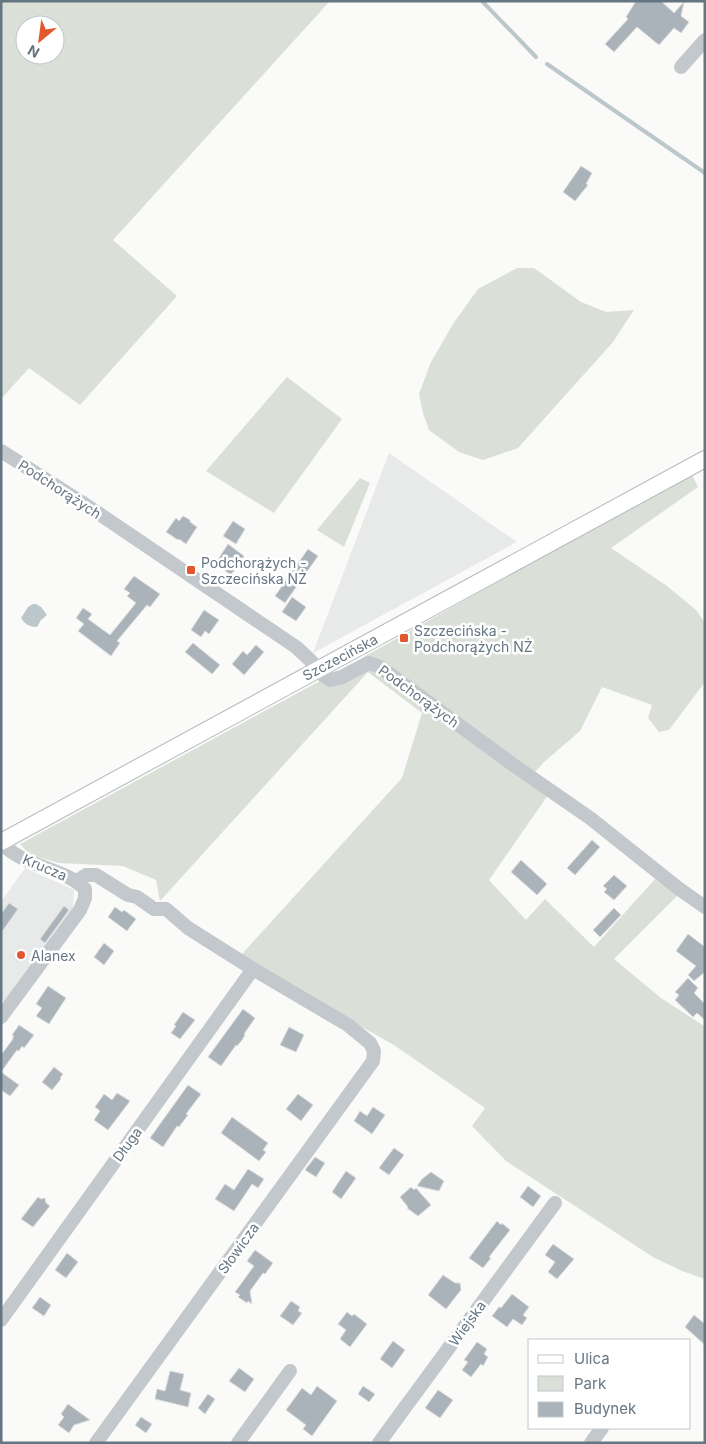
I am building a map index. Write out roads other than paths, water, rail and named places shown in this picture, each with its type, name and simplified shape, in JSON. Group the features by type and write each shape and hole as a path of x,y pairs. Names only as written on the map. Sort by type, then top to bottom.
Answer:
{"main road":[{"name":"Szczecińska","path":"1,842 705,458"}],"street":[{"path":"682,66 705,40"},
{"name":"Podchorążych","path":"1,451 92,509 296,648 326,678 334,680 369,663 380,667 512,764 590,818 705,907"},
{"name":"Krucza","path":"1,842 18,856 77,881 85,889 85,898 80,910 1,1017"},
{"path":"77,881 86,875 96,875 128,895 138,897 154,909 166,909 188,928 253,969"},
{"name":"Słowicza","path":"96,1443 373,1060 374,1051 370,1043 348,1025 253,969"},
{"name":"Długa","path":"1,1320 253,969"},
{"name":"Wiejska","path":"379,1443 555,1203"},
{"path":"238,1443 290,1371"},
{"path":"591,1443 601,1429"}],"waterway":[{"path":"482,1 536,57"},
{"path":"547,64 705,173"}],"place":[{"name":"Podchorążych - Szczecińska NŻ","path":"191,570"},
{"name":"Szczecińska - Podchorążych NŻ","path":"404,638"},
{"name":"Alanex","path":"21,955"}]}
